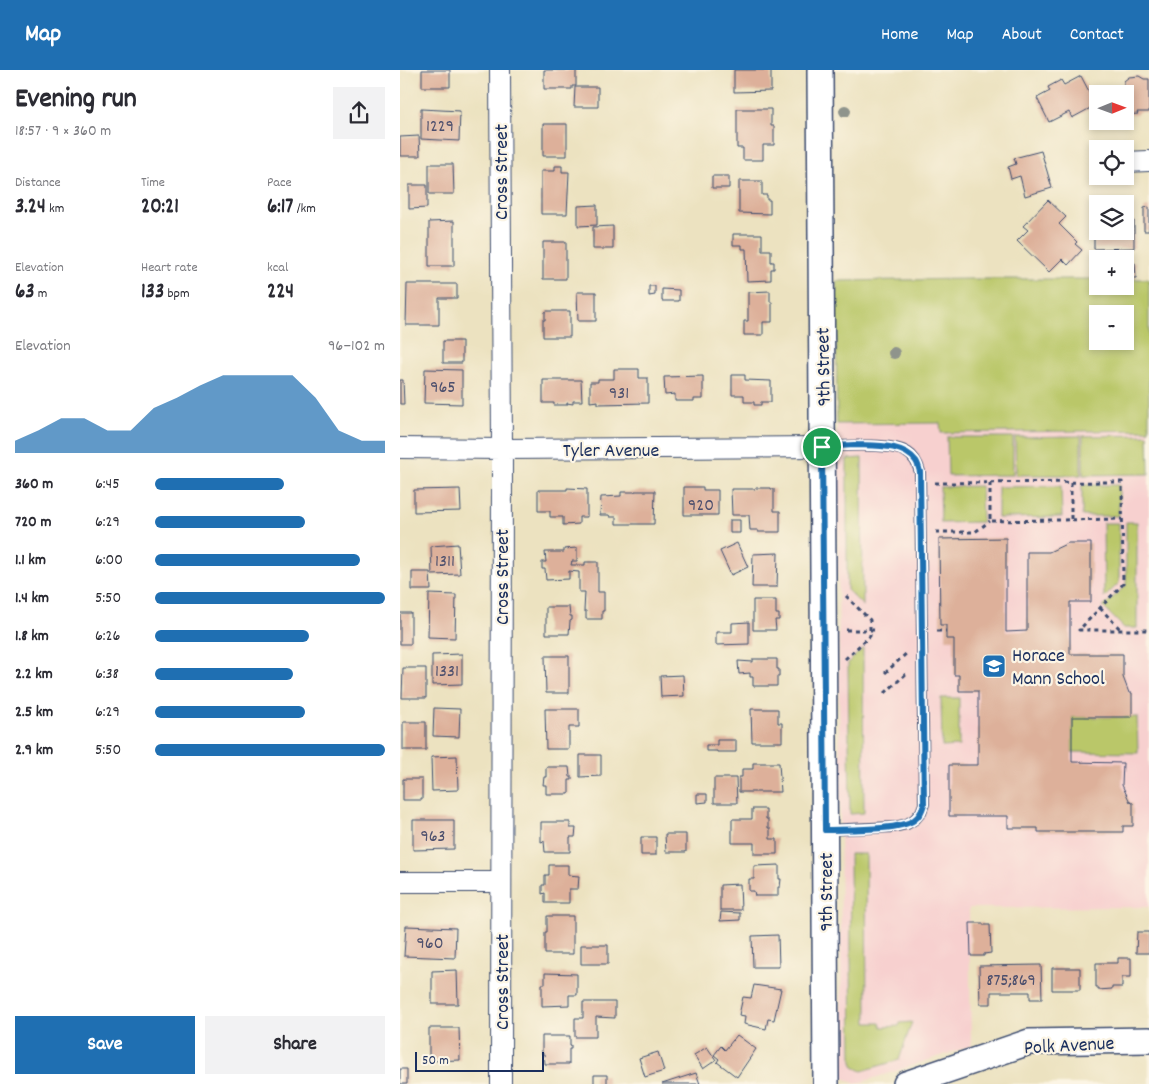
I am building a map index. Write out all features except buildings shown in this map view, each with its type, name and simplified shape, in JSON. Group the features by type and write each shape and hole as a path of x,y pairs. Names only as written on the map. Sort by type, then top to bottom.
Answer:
{"street":[{"name":"Cross Street","path":"500,70 502,450 501,1084"},
{"name":"9th Street","path":"820,70 826,1084"},
{"path":"1134,162 1149,161"},
{"name":"Tyler Avenue","path":"400,448 502,450 822,447"},
{"path":"400,882 501,882"},
{"name":"Polk Avenue","path":"906,1084 1029,1042 1149,1040"}],"lane":[{"path":"822,447 854,445 898,448 908,453 916,462 920,472 924,804 915,820 907,824 825,830"}],"path":[{"path":"935,483 1122,482 1123,584 1078,630 1148,630"},
{"path":"990,483 990,520"},
{"path":"1071,483 1072,520"},
{"path":"936,532 975,532 990,520 1122,519"},
{"path":"845,658 870,636 870,620 846,596"},
{"path":"1100,608 1122,631"},
{"path":"846,630 876,630"},
{"path":"936,631 946,631"},
{"path":"885,673 908,652"},
{"path":"885,693 908,672"}],"shaded area":[{"name":"Horace Mann School","path":"1089,279 1089,295 1134,295 1134,279 1149,279 1149,907 969,908 971,1046 856,1084 842,1077 836,281"}],"green space":[{"path":"1089,279 1089,295 1134,295 1134,279 1149,279 1149,430 941,433 940,423 837,424 836,281"},
{"path":"1148,435 1149,474 1083,475 1083,436"},
{"path":"1081,436 1081,475 1016,475 1015,437"},
{"path":"947,437 1013,437 1013,475 948,476"},
{"path":"862,458 863,606 847,590 847,459"},
{"path":"1082,485 1119,485 1119,516 1082,516"},
{"path":"981,486 982,522 941,523 940,487"},
{"path":"1061,486 1062,517 998,518 998,487"},
{"path":"1126,522 1137,522 1137,628 1124,628 1103,607 1126,585"},
{"path":"1103,523 1119,523 1119,583 1104,598"},
{"path":"863,648 864,813 850,814 848,663"},
{"path":"941,698 959,698 959,746 942,747"},
{"path":"1072,717 1137,717 1138,753 1072,752"},
{"path":"850,854 866,854 867,1023 880,1023 882,1027 899,1026 900,1023 912,1022 899,1060 862,1071 854,1067 852,1062"}],"place":[{"name":"Horace Mann School","path":"994,666"}],"route":[{"path":"854,445 898,448 908,453 916,462 920,472 924,804 915,820 894,827 825,830 822,447 854,445"}]}
